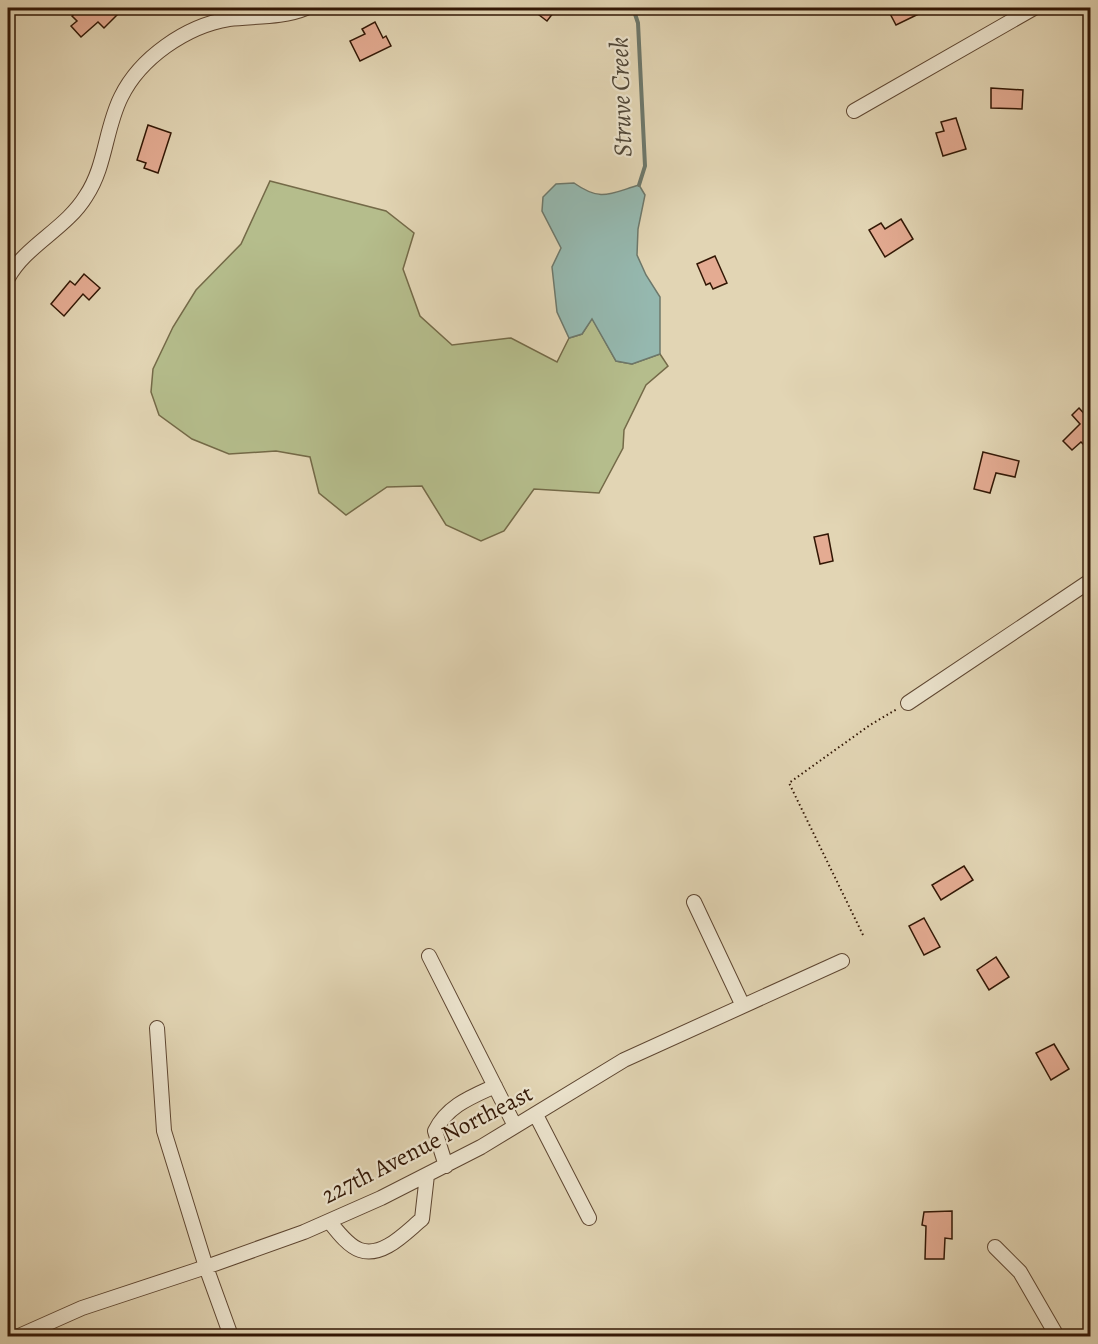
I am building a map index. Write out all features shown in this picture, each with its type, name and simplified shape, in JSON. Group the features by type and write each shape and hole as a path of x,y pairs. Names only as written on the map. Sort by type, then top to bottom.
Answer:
{"street":[{"path":"8,278 11,262 75,213 87,195 99,171 110,123 122,96 137,74 154,56 171,43 200,28 227,20 277,15 306,8"},
{"path":"854,111 1034,8"},
{"path":"908,703 1090,581"},
{"path":"693,902 743,1006"},
{"path":"429,956 515,1126"},
{"name":"227th Avenue Northeast","path":"19,1336 82,1308 206,1267 329,1221 446,1166 536,1115 624,1060 842,961"},
{"path":"157,1028 164,1131 206,1267 231,1336"},
{"path":"446,1166 435,1131 441,1118 464,1100 495,1086"},
{"path":"536,1115 589,1218"},
{"path":"329,1221 344,1239 360,1250 377,1251 396,1241 422,1220 427,1175"},
{"path":"994,1247 1020,1272 1057,1336"}],"path":[{"path":"863,934 789,783 870,725 908,703"}],"green space":[{"path":"270,181 386,211 414,233 403,269 420,316 452,345 511,338 557,362 569,338 582,334 592,318 616,361 632,364 660,354 668,366 646,385 624,430 623,448 599,493 534,489 504,531 481,541 446,525 422,486 387,487 346,515 319,493 310,457 276,451 229,454 192,439 159,415 151,392 153,369 173,327 196,290 241,244"}],"water":[{"path":"574,183 591,193 599,194 612,193 639,185 645,195 638,229 637,255 660,297 660,354 632,364 616,361 592,319 582,334 569,338 557,312 552,267 561,248 542,211 543,197 556,184"}],"building":[{"path":"81,8 111,8 117,15 104,28 98,22 81,37 71,26 77,21 72,16"},
{"path":"530,8 557,8 547,21"},
{"path":"887,8 931,8 896,25"},
{"path":"375,22 383,38 386,36 391,46 360,61 350,41 365,34 362,29"},
{"path":"991,88 1023,90 1022,109 991,108"},
{"path":"956,118 966,149 943,156 936,133 944,131 941,122"},
{"path":"148,125 171,133 158,173 144,168 146,163 137,160"},
{"path":"901,219 913,239 885,257 869,230 881,223 885,229"},
{"path":"715,256 727,283 713,289 710,283 706,285 697,264"},
{"path":"84,274 100,288 89,300 83,294 64,316 51,304 70,281 75,285"},
{"path":"1079,408 1088,418 1090,416 1090,438 1084,445 1081,442 1072,450 1063,441 1080,424 1072,415"},
{"path":"983,452 1019,461 1015,477 996,473 990,493 974,489"},
{"path":"828,534 833,561 820,564 814,537"},
{"path":"964,866 973,880 941,900 932,885"},
{"path":"924,918 940,947 924,955 909,926"},
{"path":"996,957 1009,977 989,990 977,970"},
{"path":"1054,1044 1069,1069 1051,1080 1036,1053"},
{"path":"952,1211 952,1239 945,1238 944,1259 925,1259 926,1226 922,1225 924,1212"}],"waterway":[{"name":"Struve Creek","path":"633,8 638,23 645,166 639,185"}]}
